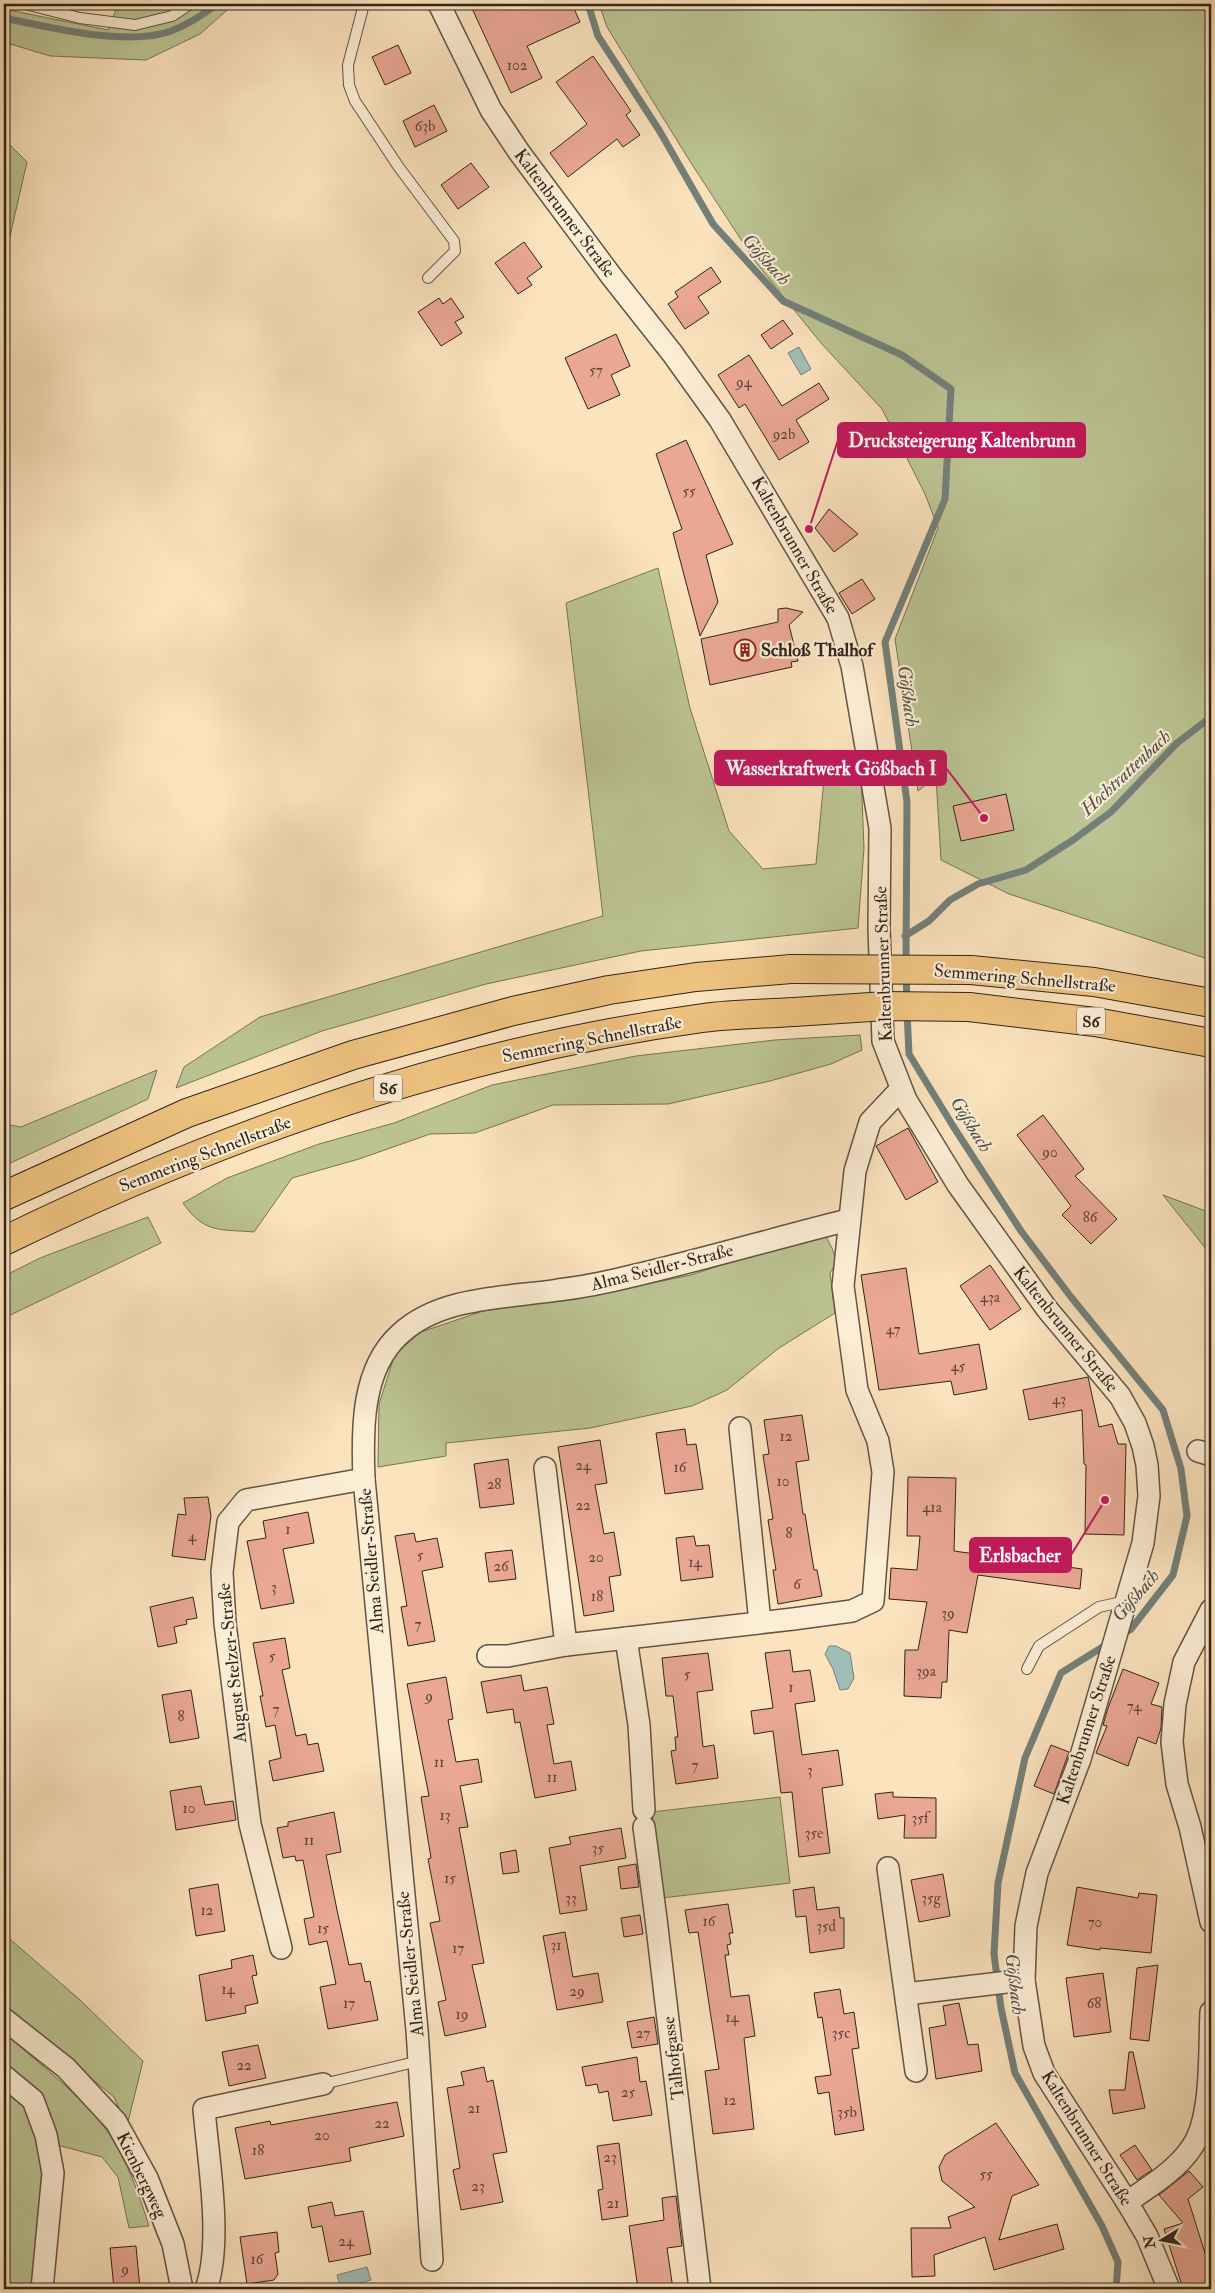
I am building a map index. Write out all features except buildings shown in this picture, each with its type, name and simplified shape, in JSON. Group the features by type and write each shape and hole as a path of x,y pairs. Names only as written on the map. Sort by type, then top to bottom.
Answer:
{"highway":[{"name":"Semmering Schnellstraße","path":"4,1196 187,1113 353,1055 513,1011 609,990 696,977 791,969 971,970 1094,982 1211,1002"},
{"name":"Semmering Schnellstraße","path":"4,1241 86,1201 245,1136 366,1094 524,1051 611,1032 706,1018 886,1006 969,1007 1094,1022 1211,1043"}],"street":[{"name":"Kaltenbrunner Straße","path":"439,4 491,110 519,152 606,269 672,353 720,420 838,618 852,666 880,828 879,928 883,1041 902,1089 930,1141 985,1225 1047,1309 1120,1396 1155,1462 1143,1543 1080,1759 1038,1873 1026,1926 1018,1981 1034,2046 1044,2073 1147,2236 1169,2289"},
{"path":"488,1656 508,1656 566,1645 852,1610 873,1601 883,1472 878,1441 857,1390 842,1286 855,1170 870,1122 902,1089"},
{"name":"Alma Seidler-Straße","path":"432,2260 418,2061 364,1479 362,1444 368,1390 379,1361 400,1334 427,1315 455,1306 484,1300 560,1290 632,1276 848,1220"},
{"path":"740,1428 760,1622"},
{"path":"544,1468 566,1645"},
{"name":"August Stelzer-Straße","path":"280,1948 250,1824 225,1623 222,1572 228,1522 246,1500 364,1479"},
{"path":"1211,1610 1184,1662 1176,1704 1172,1742 1177,1784 1195,1846 1211,1922"},
{"name":"Talhofgasse","path":"626,1638 639,1725 644,1818 700,2289"},
{"path":"888,1868 916,2071"},
{"path":"906,1994 981,1987 1018,1981"},
{"name":"Kienbergweg","path":"4,2019 66,2068 116,2122 147,2178 170,2235 182,2289"},
{"path":"1127,2202 1174,2167 1192,2148 1202,2127 1206,2109 1211,2025"},
{"path":"4,2076 33,2100 46,2135 50,2154 53,2173 42,2289"},
{"path":"206,2289 215,2237 204,2108 324,2084"}],"lane":[{"path":"25,4 80,18 135,25 172,16 190,4"},
{"path":"364,4 348,65 349,85 355,101 398,166 454,241 455,251 428,278"},
{"path":"1027,1668 1039,1646 1099,1607 1125,1609"},
{"path":"324,2084 418,2061"}],"green space":[{"path":"95,4 234,4 200,34 146,60 50,56 4,42 4,9 108,30 117,7"},
{"path":"599,4 1211,4 1211,960 1009,894 941,860 936,777 918,791 895,639 938,528 925,494 882,409 821,343 757,264 691,163 607,27"},
{"path":"4,139 27,162 4,262"},
{"path":"658,568 690,708 729,831 763,869 816,864 824,779 861,772 864,848 858,928 641,951 486,984 322,1031 176,1088 184,1067 260,1017 603,916 566,603"},
{"path":"860,1035 862,1050 831,1064 770,1081 668,1104 553,1105 475,1133 430,1134 359,1159 292,1178 254,1232 223,1230 206,1225 198,1220 183,1203 227,1178 319,1144 394,1123 492,1085 636,1056 775,1040"},
{"path":"157,1070 148,1099 4,1166 4,1124 21,1127"},
{"path":"1163,1195 1211,1213 1211,1255"},
{"path":"148,1217 161,1243 4,1318 4,1276 40,1258"},
{"path":"825,1235 835,1258 830,1273 835,1313 779,1348 727,1390 692,1406 590,1428 446,1443 446,1456 378,1467 379,1404 395,1354 421,1332 483,1311 594,1295 691,1275 783,1245"},
{"path":"780,1797 790,1883 662,1898 652,1812"},
{"path":"4,1934 79,1999 143,2061 127,2126 114,2097 4,2007"},
{"path":"4,2032 85,2104 108,2132 132,2178 149,2226 129,2228 118,2177 102,2157 39,2140 46,2173 35,2289 4,2289"}],"water":[{"path":"799,347 811,369 801,375 788,353"},
{"path":"829,1646 836,1646 850,1653 854,1678 848,1689 840,1690 833,1669 825,1654"},
{"path":"367,2267 371,2280 341,2289 337,2275"}],"waterway":[{"path":"4,18 88,34 133,37 171,31 195,19 217,4"},
{"name":"Gößbach","path":"588,4 598,36 659,130 713,224 783,301 902,355 951,389 945,499 885,642 907,802 906,963"},
{"name":"Hochtrattenbach","path":"905,936 929,921 950,900 978,884 1026,870 1073,840 1111,812 1177,743 1211,717"},
{"name":"Gößbach","path":"906,974 907,1001"},
{"name":"Gößbach","path":"907,1011 909,1054 953,1126 1021,1231 1071,1297 1163,1410 1181,1469 1187,1516 1173,1575 1131,1629 1120,1636"},
{"name":"Gößbach","path":"1109,1643 1061,1673 1025,1758 998,1883 994,1954 1001,2008 1015,2073 1102,2226 1118,2262 1116,2289"}],"place":[{"name":"Drucksteigerung Kaltenbrunn","path":"809,529"},
{"name":"Schloß Thalhof","path":"745,650"},
{"name":"Wasserkraftwerk Gößbach I","path":"984,818"},
{"name":"Erlsbacher","path":"1105,1500"}]}
